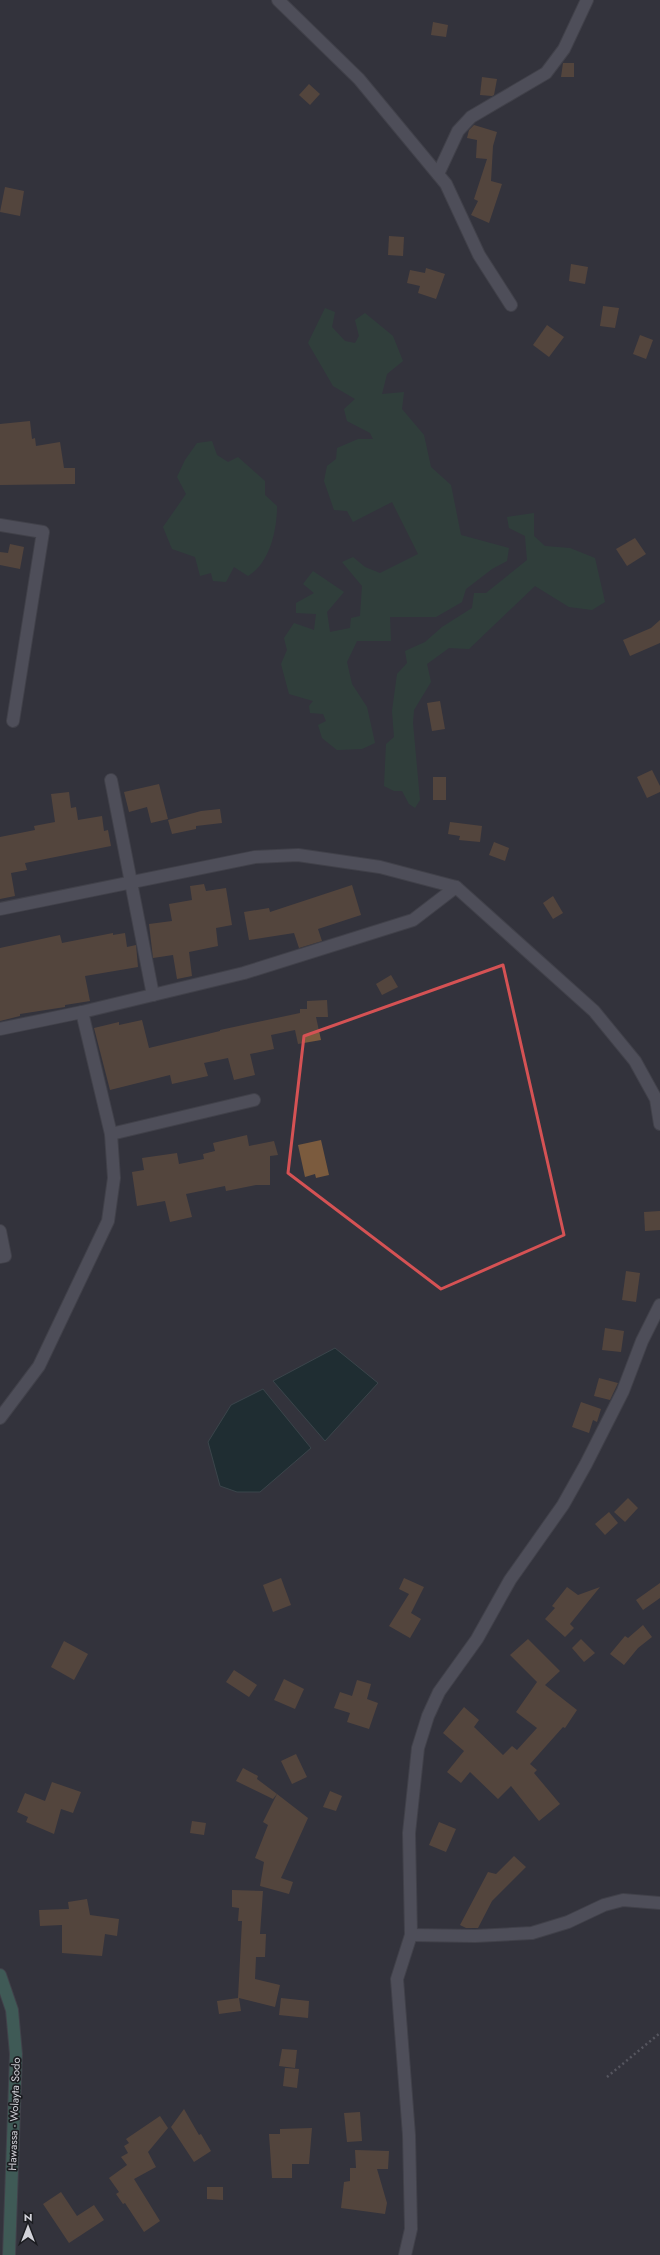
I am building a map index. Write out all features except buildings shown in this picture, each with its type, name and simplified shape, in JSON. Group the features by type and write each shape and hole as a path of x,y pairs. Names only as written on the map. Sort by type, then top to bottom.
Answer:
{"main road":[{"name":"Hawassa - Wolayta Sodo","path":"0,1975 12,2010 16,2054 9,2255"}],"street":[{"path":"278,0 359,79 446,184 479,255 511,305"},
{"path":"438,174 458,131 471,117 546,73 564,49 587,0"},
{"path":"0,525 43,532 13,721"},
{"path":"111,780 153,995"},
{"path":"0,909 255,857 298,855 380,867 456,887 594,1011 635,1061 656,1099 660,1124"},
{"path":"0,1029 82,1012 244,973 414,920 456,887"},
{"path":"0,1418 38,1366 108,1220 114,1178 111,1134 82,1012"},
{"path":"111,1134 254,1100"},
{"path":"0,1231 5,1256 0,1257"},
{"path":"405,2255 411,2229 409,2135 397,1979 411,1935 409,1833 418,1748 428,1716 439,1692 476,1639 510,1580 555,1517 586,1464 622,1391 642,1341 660,1305"},
{"path":"411,1935 475,1936 532,1933 568,1922 604,1905 622,1900 660,1903"}],"path":[{"path":"607,2077 660,2033"}],"highlighted area":[{"path":"503,965 564,1235 441,1289 288,1173 304,1036"}],"shaded area":[{"path":"325,308 335,312 332,327 345,341 355,343 359,336 355,320 365,313 393,336 403,361 387,374 382,394 404,392 402,409 424,435 431,467 451,485 461,535 509,548 507,561 492,569 466,589 462,602 436,617 390,617 391,641 357,641 347,662 352,684 367,707 375,743 362,749 337,750 322,738 318,725 326,721 323,714 310,713 309,706 313,701 289,694 281,664 287,650 284,638 294,623 314,630 316,614 296,613 296,603 314,593 303,584 313,571 344,592 327,612 330,632 350,628 351,618 360,616 362,586 342,562 353,557 365,567 380,573 418,554 392,502 353,522 347,511 334,510 324,481 327,466 336,459 337,448 358,439 373,439 370,433 347,421 344,409 355,399 333,386 308,343"},
{"path":"212,441 217,455 228,462 238,457 265,481 265,495 277,506 274,535 262,563 248,576 234,567 226,582 213,581 211,573 200,576 195,557 172,549 163,527 186,494 177,477 185,460 197,443"},
{"path":"534,513 534,536 545,546 570,548 595,558 605,602 592,610 569,607 535,586 469,649 449,648 427,664 431,682 414,710 413,723 420,800 415,808 409,804 402,791 394,791 384,786 386,744 394,737 392,711 397,674 407,663 405,651 425,642 442,627 472,608 474,593 486,593 527,560 525,536 509,528 507,517"},
{"path":"335,1348 378,1383 325,1441 273,1381"},
{"path":"263,1389 311,1448 260,1492 237,1492 220,1486 208,1442 231,1405"}]}
